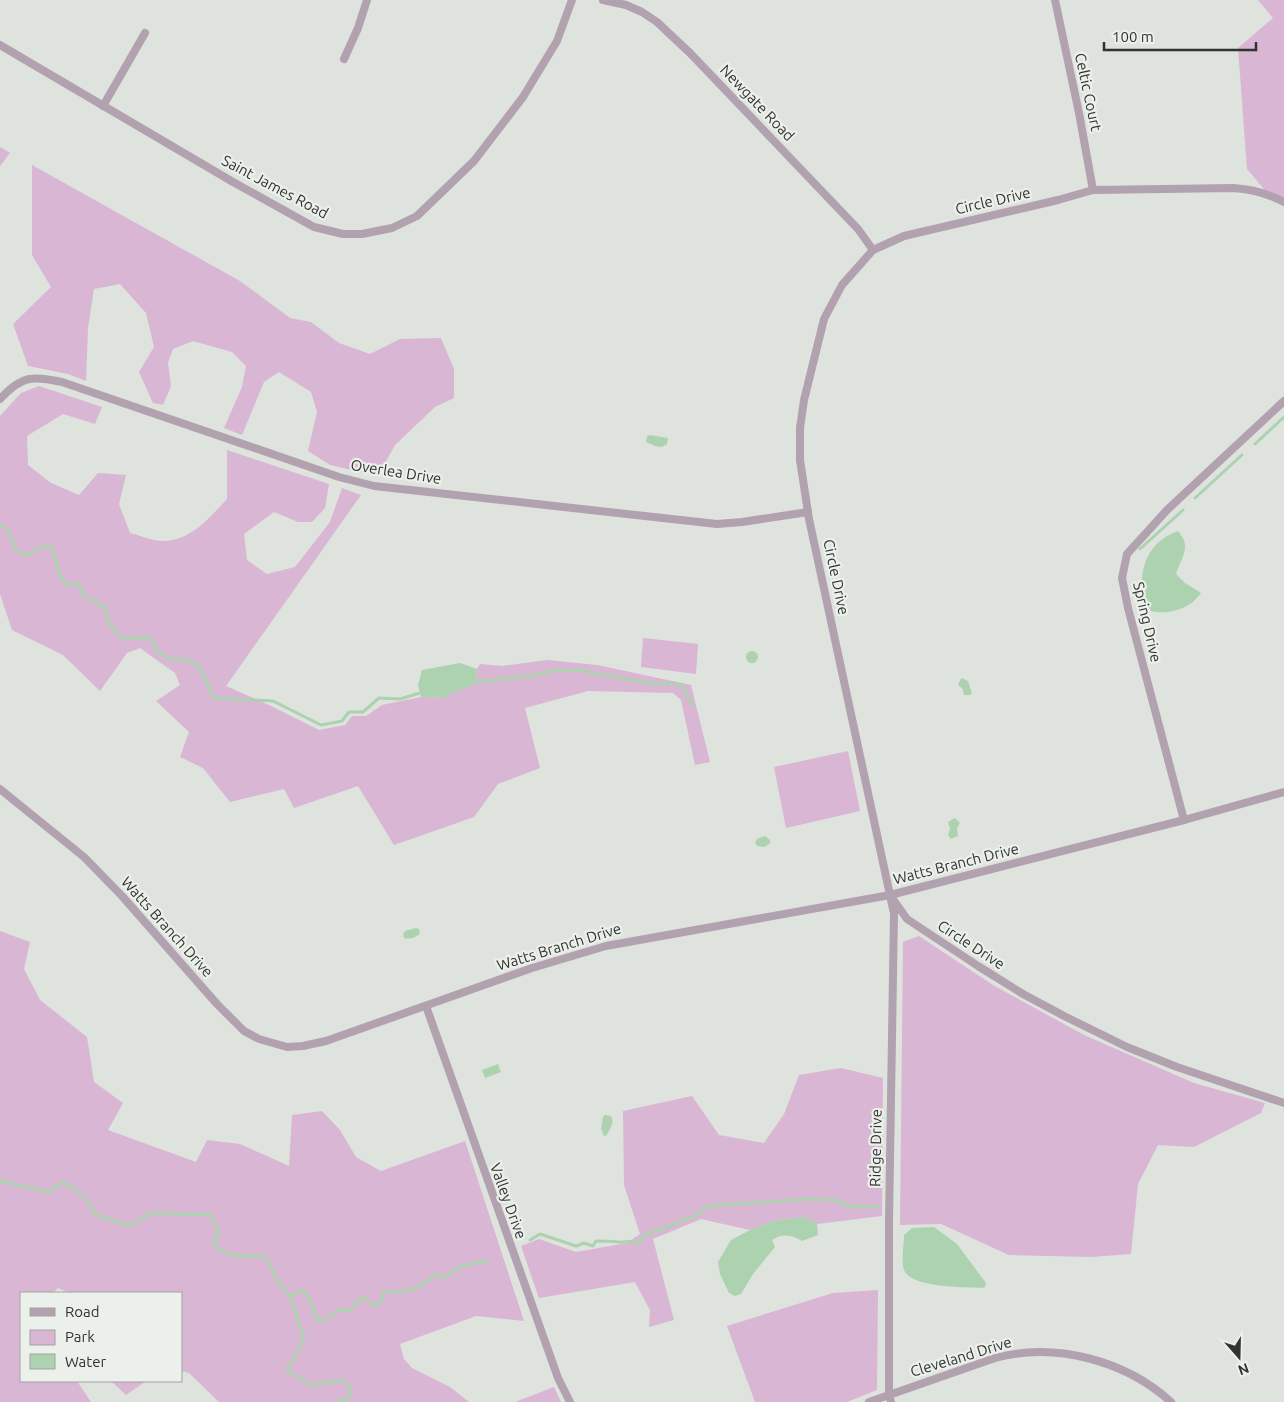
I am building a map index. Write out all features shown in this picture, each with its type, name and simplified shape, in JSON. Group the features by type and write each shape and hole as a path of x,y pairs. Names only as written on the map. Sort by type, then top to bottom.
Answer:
{"street":[{"path":"344,59 358,28 367,0"},
{"name":"Saint James Road","path":"0,45 233,182 314,226 343,234 362,234 392,228 417,216 474,161 533,81 557,41 572,0"},
{"name":"Newgate Road","path":"602,0 626,5 642,12 684,47 858,229 873,250"},
{"name":"Celtic Court","path":"1055,0 1093,190"},
{"path":"103,106 145,33"},
{"name":"Circle Drive","path":"1284,202 1253,189 1093,190 904,236 873,250 842,285 824,319 804,400 800,428 800,460 808,512 890,896 907,919 985,970 1066,1017 1127,1047 1177,1067 1284,1103"},
{"name":"Overlea Drive","path":"0,399 17,383 24,380 38,378 62,382 339,477 374,486 717,524 808,512"},
{"name":"Spring Drive","path":"1184,820 1128,608 1122,578 1127,554 1167,510 1284,401"},
{"name":"Watts Branch Drive","path":"0,789 84,857 145,922 217,1004 244,1031 259,1039 288,1047 314,1044 532,968 606,946 890,896 1184,820 1284,792"},
{"name":"Ridge Drive","path":"890,896 894,913 888,1222 890,1398"},
{"name":"Valley Drive","path":"426,1006 548,1351 558,1378 570,1402"},
{"name":"Cleveland Drive","path":"870,1402 890,1398 995,1358 1014,1353 1043,1352 1057,1352 1089,1358 1116,1367 1146,1383 1171,1402"}],"green space":[{"path":"1258,0 1284,0 1284,202 1268,194 1247,169 1238,48 1273,18"},
{"path":"0,147 10,153 0,166"},
{"path":"32,165 240,281 290,318 311,322 339,343 370,354 400,339 441,338 454,369 454,398 435,407 395,445 378,476 330,465 308,451 317,412 311,392 279,372 264,382 242,435 224,428 242,387 246,366 232,352 193,341 173,349 168,363 171,386 163,405 153,403 139,372 154,347 146,313 120,284 94,289 88,328 86,381 68,374 28,366 13,324 51,287 32,255"},
{"path":"39,386 102,407 95,424 63,414 27,436 28,465 51,483 79,495 98,473 126,475 119,504 130,533 160,541 174,540 183,537 200,526 227,499 227,450 329,484 325,508 312,522 298,522 274,512 244,534 247,560 267,574 295,567 330,522 342,488 361,495 226,686 319,730 345,725 352,716 366,716 382,705 421,697 444,698 451,692 476,682 477,669 480,664 502,666 547,660 597,665 691,685 710,762 695,765 681,700 673,693 588,691 525,708 540,768 498,784 474,817 394,845 358,786 294,808 284,789 230,802 203,768 180,757 189,732 156,701 180,685 175,673 140,648 127,653 100,691 63,655 12,630 0,594 0,416 21,393"},
{"path":"643,638 698,644 696,674 641,667"},
{"path":"848,751 860,811 786,828 774,767"},
{"path":"0,931 30,942 24,969 40,1000 87,1037 94,1082 123,1103 108,1130 196,1162 207,1140 240,1144 289,1166 292,1115 322,1111 340,1130 356,1157 381,1171 465,1141 524,1321 476,1316 400,1344 404,1359 412,1368 450,1387 469,1402 219,1402 189,1373 182,1371 182,1292 67,1292 58,1288 54,1292 20,1292 20,1382 78,1382 91,1402 0,1402"},
{"path":"919,936 993,985 1084,1035 1194,1083 1265,1103 1261,1113 1194,1147 1158,1145 1138,1184 1131,1254 1091,1257 1009,1255 941,1224 900,1225 903,942"},
{"path":"841,1068 883,1078 882,1216 817,1224 805,1217 777,1220 750,1230 701,1219 653,1239 674,1320 649,1327 650,1310 635,1282 539,1298 521,1246 539,1239 576,1252 627,1243 640,1234 624,1185 623,1111 692,1096 719,1135 764,1143 784,1114 799,1075"},
{"path":"878,1290 877,1390 847,1402 755,1402 727,1326 833,1293"},
{"path":"112,1382 145,1382 126,1395"},
{"path":"554,1387 561,1402 515,1402"}],"water":[{"path":"647,436 668,438 667,444 662,447 646,442"},
{"path":"1178,531 1185,547 1176,574 1185,583 1201,593 1191,603 1179,610 1151,611 1145,600 1142,588 1145,564 1157,544 1166,536"},
{"path":"752,651 758,657 752,663 746,657"},
{"path":"460,663 477,669 476,682 444,698 421,697 418,685 422,670"},
{"path":"962,678 968,681 972,693 970,695 964,695 962,688 958,685"},
{"path":"955,818 960,823 957,828 958,836 951,839 948,835 950,829 948,822"},
{"path":"765,836 770,840 770,843 765,847 757,846 755,842 757,839"},
{"path":"419,929 419,934 415,937 404,938 403,934 405,931"},
{"path":"498,1064 501,1072 485,1078 482,1070"},
{"path":"605,1115 611,1116 612,1122 606,1136 603,1135 601,1129"},
{"path":"805,1217 817,1224 818,1235 802,1241 795,1237 787,1236 780,1236 772,1240 775,1247 753,1274 741,1294 735,1296 729,1293 720,1274 718,1262 731,1240 750,1230 777,1220"},
{"path":"934,1227 957,1244 986,1283 985,1287 952,1287 927,1283 909,1276 903,1266 904,1235 912,1228"}],"waterway":[{"path":"1255,444 1284,417"},
{"path":"1195,498 1242,455"},
{"path":"1140,549 1183,510"},
{"path":"0,525 8,530 16,550 26,556 43,546 52,548 60,576 68,586 78,583 84,596 105,607 109,623 123,639 147,637 154,641 156,651 170,659 183,659 195,663 201,670 214,698 273,701 321,725 342,721 349,712 363,712 379,698 400,699 420,693"},
{"path":"476,682 538,675 551,671 579,670 652,684 681,684 693,706"},
{"path":"0,1179 1,1181 49,1192 63,1182 84,1196 96,1215 130,1226 151,1213 211,1215 219,1233 215,1238 215,1247 231,1255 266,1257 279,1283 290,1296 304,1340 287,1371 311,1385 343,1380 350,1388 349,1398 337,1402"},
{"path":"530,1240 540,1234 576,1246 584,1243 593,1246 596,1241 633,1241 639,1243 646,1233 694,1217 708,1206 806,1199 835,1200 850,1206 879,1207"},
{"path":"290,1296 302,1290 310,1300 318,1321 324,1320 341,1309 350,1311 362,1297 375,1306 382,1301 383,1292 399,1292 412,1289 423,1284 435,1274 443,1278 461,1266 488,1261"}]}
